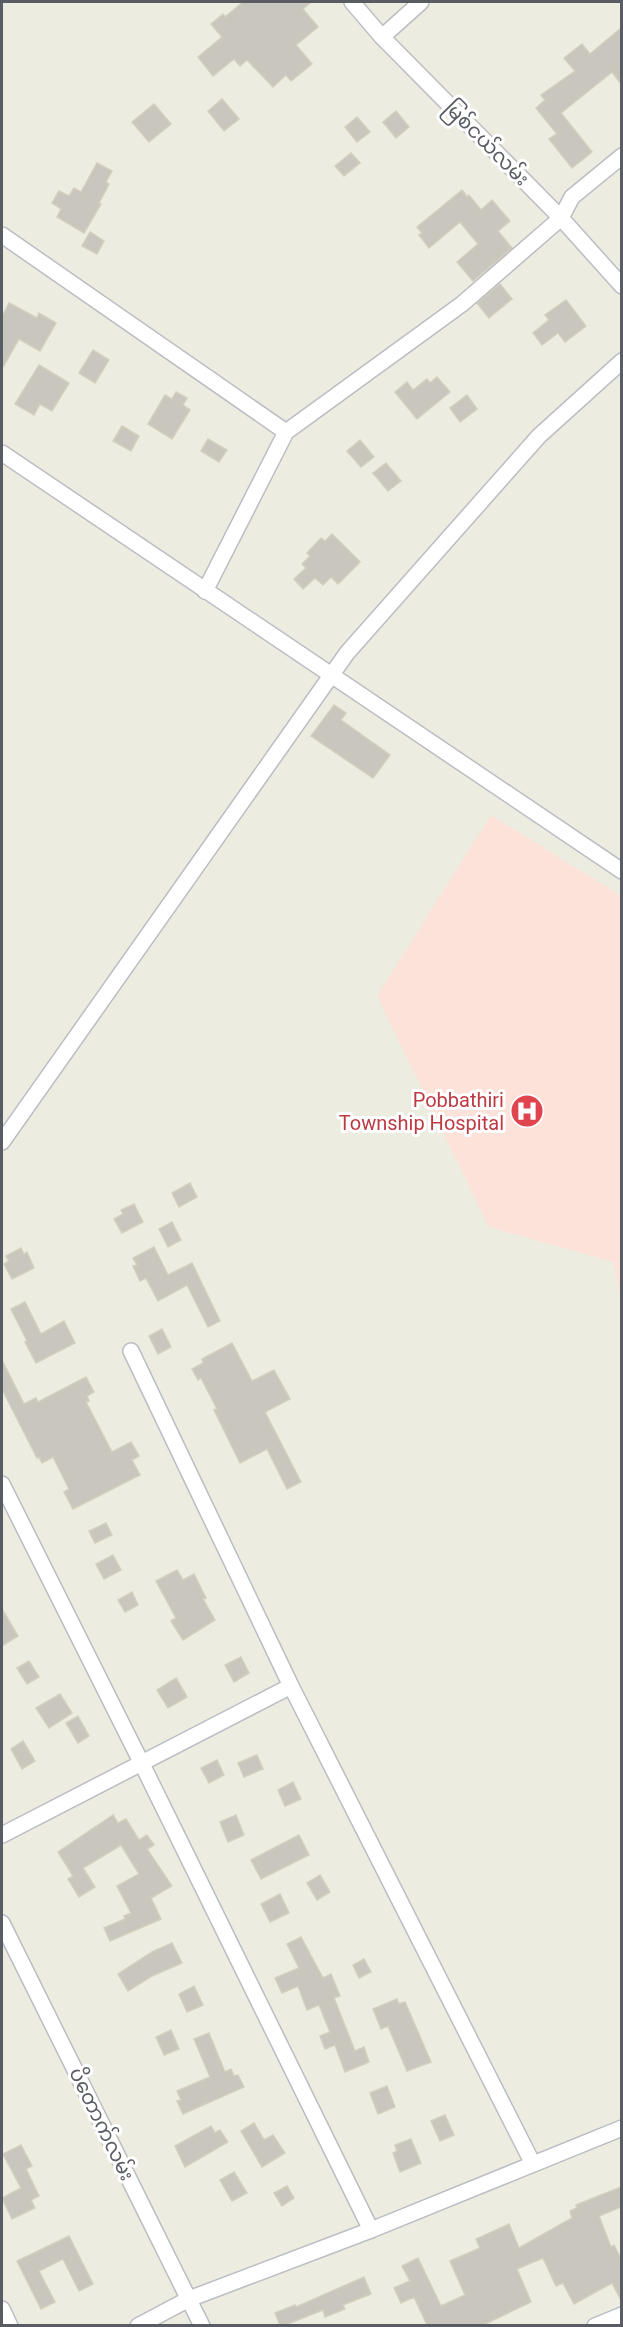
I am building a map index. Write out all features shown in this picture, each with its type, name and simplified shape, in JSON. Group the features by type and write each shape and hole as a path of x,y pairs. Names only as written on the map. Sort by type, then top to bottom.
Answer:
{"street":[{"name":"မြစ်ငယ်လမ်း","path":"352,2 382,37 561,218 621,286"},
{"path":"382,37 421,2"},
{"path":"206,591 286,432 462,304 561,218 572,197 621,156"},
{"path":"2,235 286,432"},
{"path":"2,1142 347,653 539,436 621,361"},
{"path":"2,453 621,871"},
{"path":"131,1351 291,1686 533,2164"},
{"path":"2,1484 370,2230"},
{"path":"2,1835 291,1686"},
{"name":"ပိတောက်လမ်း","path":"2,1923 202,2325"},
{"path":"138,2325 189,2299 370,2230 621,2128"},
{"path":"2,2309 10,2325"},
{"path":"595,2325 621,2315"}],"shaded area":[{"name":"Pobbathiri Township Hospital","path":"491,815 621,896 621,1301 613,1262 489,1227 377,996"}],"building":[{"path":"243,2 311,2 303,9 318,27 296,45 312,64 291,81 286,75 273,87 247,60 240,66 234,59 213,76 198,57 222,37 211,24 223,14 225,17"},
{"path":"621,28 621,84 612,72 561,113 592,152 572,168 549,139 557,134 536,108 545,100 541,95 575,71 564,58 582,44 590,54"},
{"path":"222,99 239,119 224,131 208,111"},
{"path":"154,104 171,124 149,142 132,122"},
{"path":"396,111 409,127 396,138 383,122"},
{"path":"357,117 370,132 357,142 345,127"},
{"path":"351,153 360,163 344,176 335,166"},
{"path":"97,163 112,171 106,182 109,184 99,203 101,204 84,233 57,217 61,209 52,203 59,191 69,196 74,188 81,192"},
{"path":"462,190 481,210 492,200 510,221 498,231 512,248 473,281 457,262 478,244 460,222 429,248 419,235 422,233 417,227"},
{"path":"90,232 104,241 97,254 82,246"},
{"path":"500,284 512,299 489,318 477,303"},
{"path":"566,300 586,326 565,342 558,333 542,345 533,333 549,320 545,315"},
{"path":"9,303 37,318 39,313 56,323 40,351 19,339 2,369 2,317"},
{"path":"93,350 109,360 95,383 79,373"},
{"path":"39,365 69,383 52,411 40,404 34,415 15,404"},
{"path":"437,377 450,392 417,419 395,392 407,382 413,390 427,379 430,383"},
{"path":"176,392 187,398 183,405 190,410 172,439 148,424 165,395 172,399"},
{"path":"467,395 477,409 460,422 450,408"},
{"path":"122,426 139,436 131,451 113,441"},
{"path":"208,439 227,450 219,462 201,451"},
{"path":"360,440 374,457 361,467 347,451"},
{"path":"386,463 401,481 388,491 373,473"},
{"path":"332,534 360,562 338,584 331,577 323,585 315,578 303,589 294,579 306,568 302,564 310,556 307,553 321,538 325,541"},
{"path":"334,705 346,713 341,720 390,755 373,778 311,736"},
{"path":"190,1183 197,1197 179,1207 172,1193"},
{"path":"134,1204 143,1222 122,1233 114,1219 123,1214 121,1210"},
{"path":"172,1222 181,1240 168,1247 159,1229"},
{"path":"154,1247 168,1275 192,1263 220,1321 208,1327 187,1285 158,1301 146,1278 140,1281 133,1266 137,1265 133,1258"},
{"path":"21,1248 24,1254 27,1252 34,1268 12,1279 4,1264 9,1261 6,1256"},
{"path":"25,1302 41,1334 64,1321 75,1343 36,1363 11,1309"},
{"path":"162,1329 171,1347 158,1354 149,1336"},
{"path":"232,1343 252,1381 274,1370 290,1399 265,1412 301,1482 287,1489 267,1449 240,1463 214,1410 217,1409 201,1378 198,1380 192,1369 203,1363 202,1359"},
{"path":"2,1360 24,1404 36,1398 38,1402 86,1377 94,1392 87,1396 89,1401 86,1402 112,1452 131,1442 139,1456 132,1460 140,1475 73,1509 64,1492 69,1489 53,1457 42,1463 39,1457 37,1458 2,1389"},
{"path":"106,1523 112,1535 95,1543 89,1531"},
{"path":"113,1555 121,1570 104,1579 96,1564"},
{"path":"177,1570 183,1580 194,1574 206,1598 203,1599 215,1620 183,1640 171,1621 176,1618 156,1581"},
{"path":"132,1592 138,1605 125,1612 118,1600"},
{"path":"2,1609 18,1636 2,1646"},
{"path":"241,1657 249,1673 234,1682 225,1665"},
{"path":"29,1661 39,1677 27,1684 17,1668"},
{"path":"176,1678 187,1697 168,1708 157,1690"},
{"path":"60,1694 72,1713 49,1728 36,1708"},
{"path":"78,1716 89,1736 78,1743 66,1723"},
{"path":"23,1741 35,1761 22,1769 11,1749"},
{"path":"257,1755 263,1769 244,1777 238,1763"},
{"path":"217,1760 224,1775 209,1783 201,1768"},
{"path":"293,1782 301,1799 285,1806 278,1790"},
{"path":"113,1815 118,1823 126,1819 139,1840 147,1835 154,1845 147,1849 172,1886 151,1898 161,1919 110,1941 104,1928 125,1919 124,1916 131,1913 117,1886 139,1874 121,1845 83,1868 95,1887 79,1897 68,1879 73,1876 58,1852"},
{"path":"236,1815 244,1835 228,1842 220,1822"},
{"path":"299,1835 309,1855 261,1879 251,1860"},
{"path":"320,1875 330,1892 317,1900 307,1883"},
{"path":"280,1894 289,1913 270,1922 261,1904"},
{"path":"301,1937 323,1978 331,1974 340,1996 334,1998 355,2051 364,2047 369,2062 345,2072 335,2045 325,2049 320,2036 330,2032 319,2005 307,2010 298,1986 282,1993 275,1978 299,1968 287,1944"},
{"path":"172,1943 182,1963 152,1976 128,1991 118,1974 152,1952"},
{"path":"364,1959 371,1972 359,1978 353,1965"},
{"path":"194,1986 203,2005 187,2012 179,1994"},
{"path":"397,1999 399,2004 405,2002 431,2062 407,2071 388,2026 381,2029 373,2009"},
{"path":"171,2030 179,2049 164,2055 156,2037"},
{"path":"209,2033 225,2072 231,2069 234,2076 238,2075 244,2087 183,2114 177,2101 181,2100 177,2091 210,2077 194,2039"},
{"path":"387,2086 395,2107 378,2114 370,2093"},
{"path":"445,2115 454,2135 440,2141 431,2121"},
{"path":"254,2123 264,2140 273,2135 285,2153 262,2167 241,2131"},
{"path":"211,2126 215,2133 220,2130 228,2142 185,2167 175,2146"},
{"path":"411,2139 421,2163 400,2172 393,2153 397,2151 395,2145"},
{"path":"21,2145 32,2166 26,2169 39,2196 31,2200 35,2208 12,2219 2,2198 21,2188 3,2154"},
{"path":"234,2172 247,2193 232,2201 220,2180"},
{"path":"287,2186 294,2198 282,2206 274,2193"},
{"path":"621,2187 621,2207 599,2216 611,2247 614,2245 621,2259 621,2300 612,2283 574,2304 563,2283 556,2286 543,2258 517,2269 531,2302 483,2325 427,2325 414,2297 401,2303 394,2288 410,2281 402,2266 418,2258 441,2306 465,2295 450,2261 480,2248 476,2239 509,2224 519,2248 572,2218 570,2211 577,2208 576,2205"},
{"path":"69,2236 93,2284 79,2291 63,2259 39,2271 55,2302 41,2309 17,2261"},
{"path":"364,2277 371,2294 343,2305 345,2309 325,2317 323,2310 280,2325 275,2313 295,2305 296,2307"}],"place":[{"name":"Pobbathiri Township Hospital","path":"527,1111"}]}
